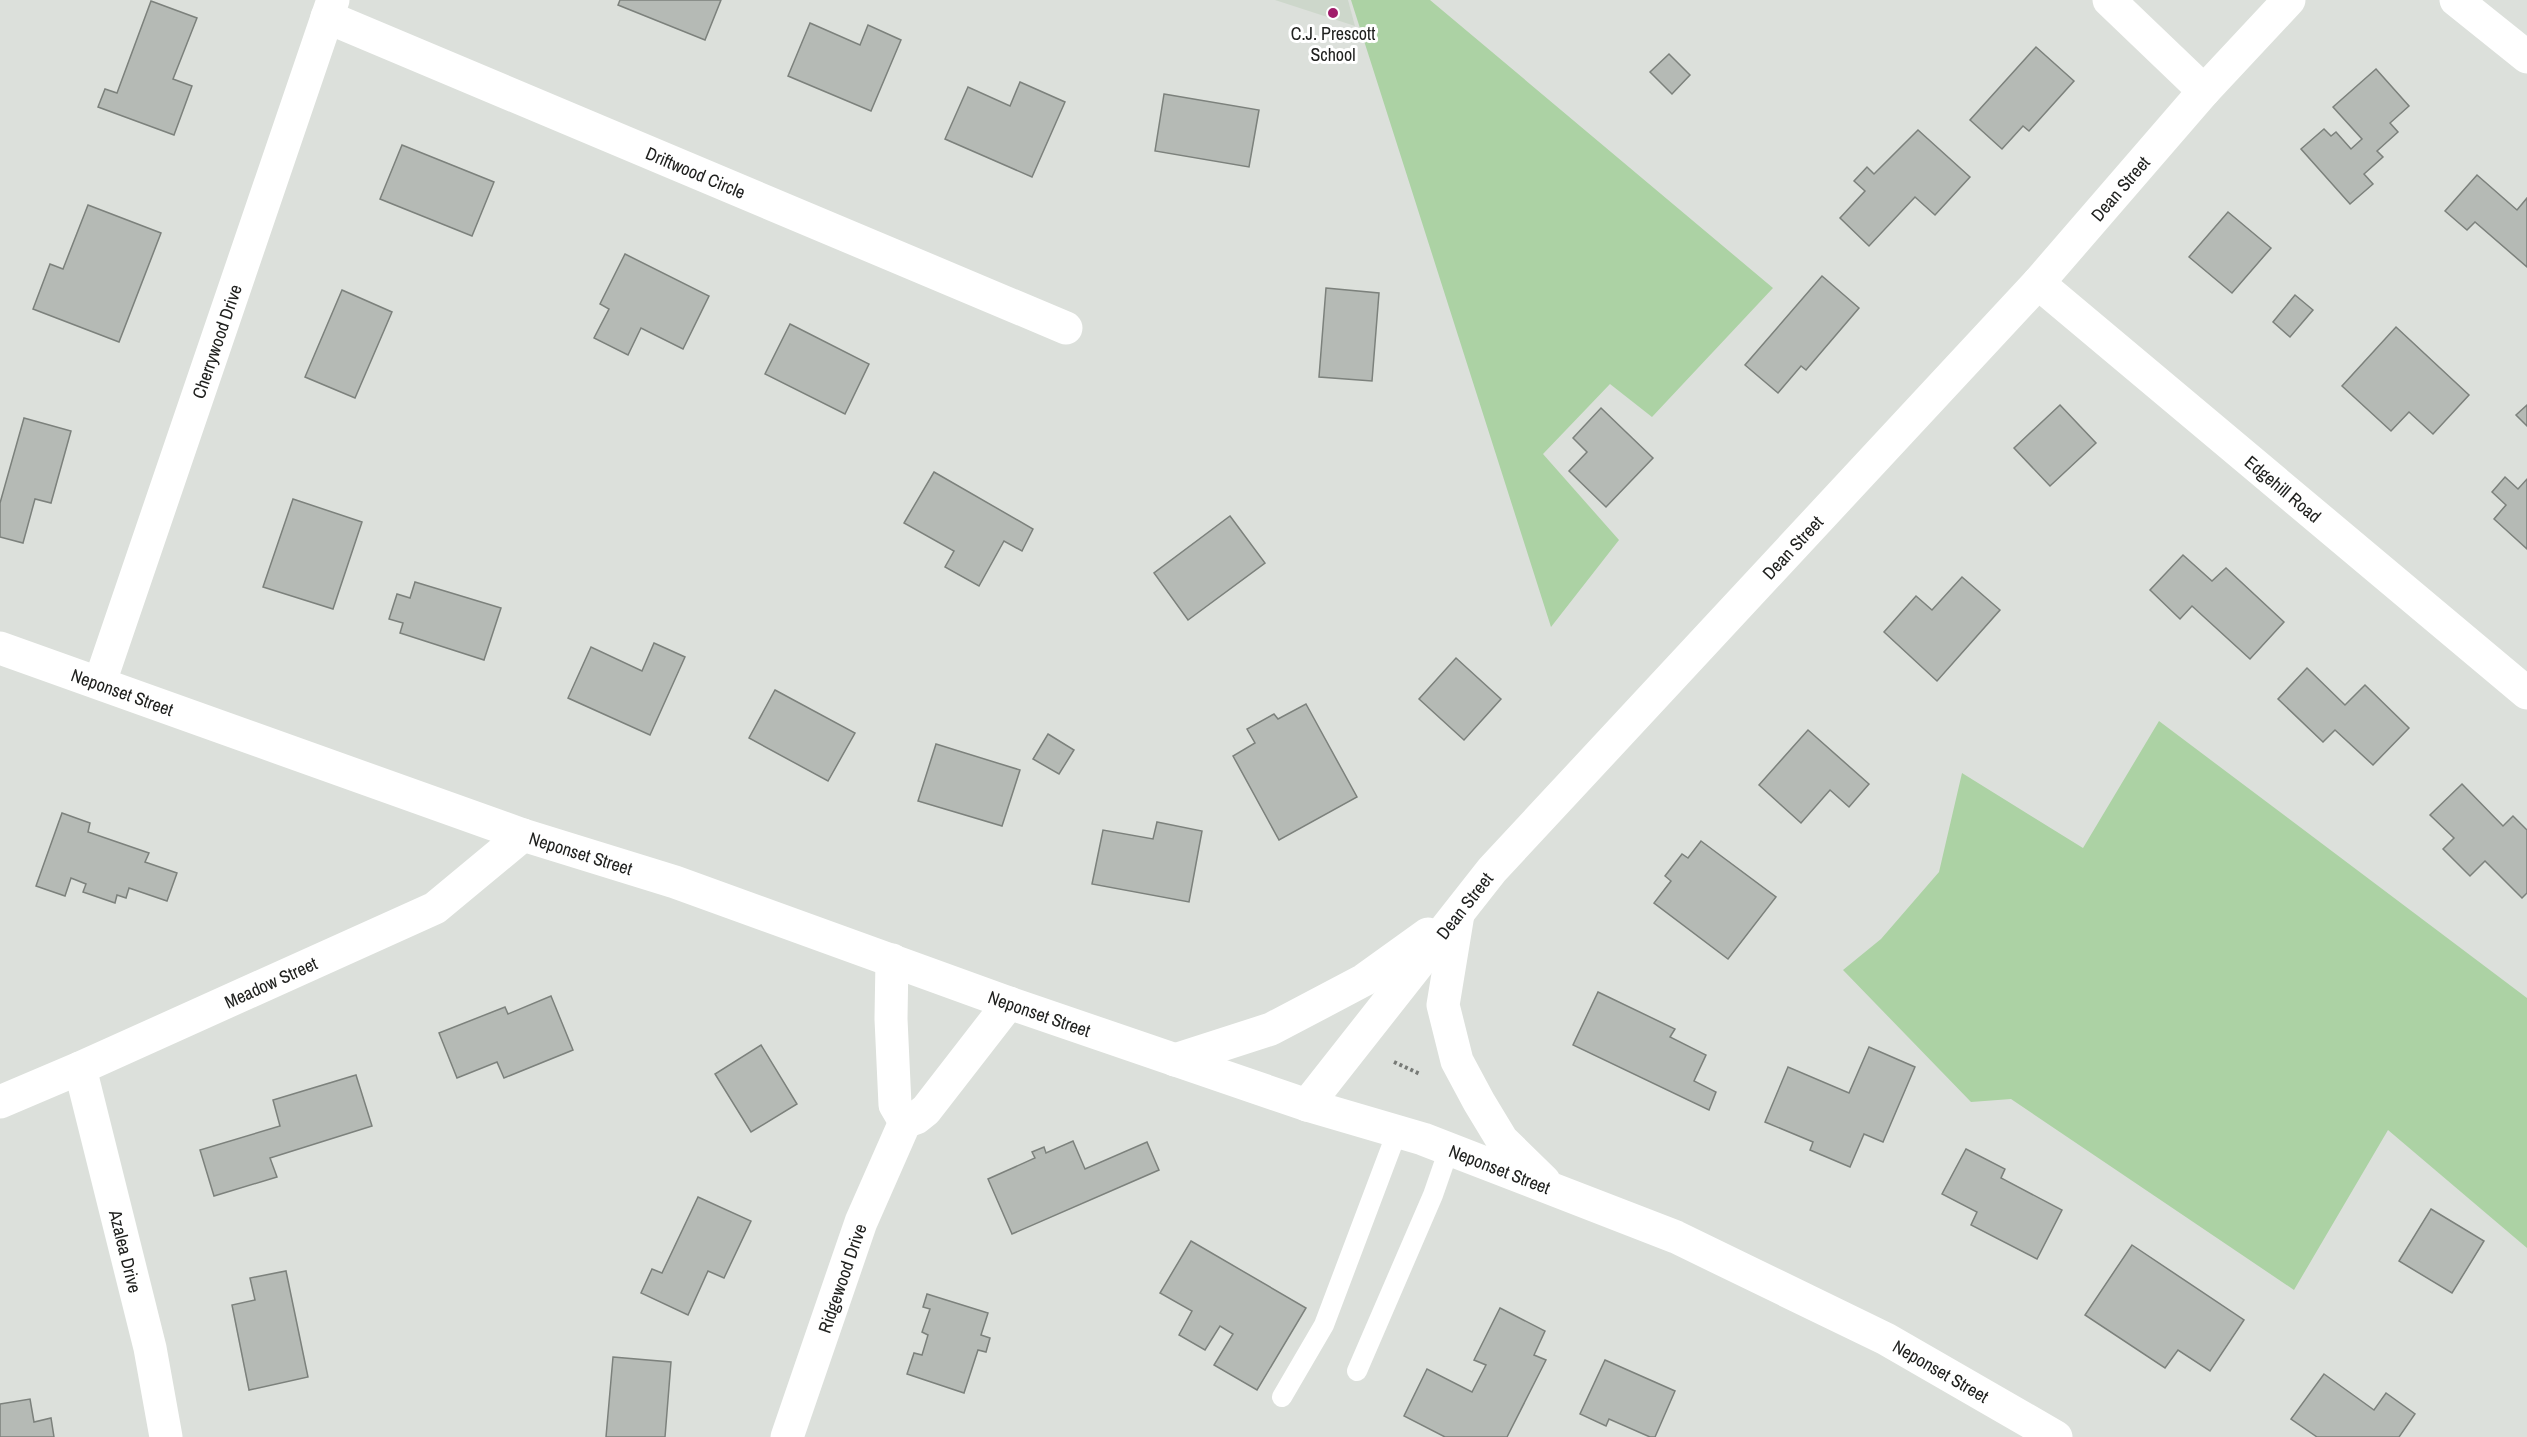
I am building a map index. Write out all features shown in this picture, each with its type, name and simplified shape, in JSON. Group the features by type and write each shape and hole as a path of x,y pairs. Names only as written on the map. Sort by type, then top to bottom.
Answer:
{"main road":[{"path":"2109,0 2204,91"},
{"name":"Dean Street","path":"1307,1105 1491,870 2038,283 2204,91 2289,0"},
{"path":"2456,0 2527,57"},
{"name":"Driftwood Circle","path":"330,8 1066,328"},
{"name":"Cherrywood Drive","path":"100,682 330,8"},
{"name":"Edgehill Road","path":"2038,283 2527,693"},
{"name":"Neponset Street","path":"0,648 100,682 523,836 675,882 1009,1003 1307,1105 1449,1149 1676,1237 1886,1339 2056,1437"},
{"name":"Meadow Street","path":"0,1102 435,908 523,836"},
{"path":"1175,1060 1271,1029 1364,980 1459,912"},
{"path":"1459,912 1443,1005 1457,1060 1502,1140 1551,1189"},
{"path":"892,960 891,1019 896,1105 905,1122 926,1110 1009,1003"},
{"name":"Azalea Drive","path":"80,1068 150,1347 166,1437"},
{"name":"Ridgewood Drive","path":"788,1437 861,1222 905,1122"}],"lane":[{"path":"1282,1397 1324,1324 1397,1132"},
{"path":"1357,1371 1433,1195 1449,1149"}],"shaded area":[{"name":"C.J. Prescott School","path":"1275,0 1348,0 1355,26"}],"green space":[{"path":"1351,0 1430,0 1773,288 1652,417 1610,384 1543,454 1619,540 1551,627"},
{"path":"2159,721 2527,998 2527,1248 2388,1130 2294,1290 2011,1099 1971,1102 1843,970 1881,939 1939,872 1962,773 2083,848"}],"building":[{"path":"620,0 721,0 705,40 618,5"},
{"path":"151,1 197,18 173,79 192,86 174,135 98,107 105,89 117,93"},
{"path":"810,23 860,45 868,25 901,40 871,111 788,76"},
{"path":"2036,47 2074,81 2029,131 2023,126 2002,149 1970,120"},
{"path":"1669,54 1690,75 1672,94 1650,72"},
{"path":"2376,69 2409,106 2390,123 2398,132 2377,151 2383,157 2364,174 2373,184 2350,204 2301,149 2324,129 2331,136 2336,132 2351,149 2362,139 2333,107"},
{"path":"1020,82 1065,102 1032,177 945,139 968,87 1010,106"},
{"path":"1164,94 1259,110 1249,167 1155,151"},
{"path":"1918,130 1970,177 1935,215 1915,197 1869,246 1840,218 1865,191 1854,181 1867,167 1874,174"},
{"path":"402,145 494,182 472,236 380,199"},
{"path":"2477,175 2517,210 2527,198 2527,267 2475,222 2467,230 2445,211"},
{"path":"88,205 161,233 119,342 33,309 50,264 63,269"},
{"path":"2228,212 2271,248 2232,293 2189,257"},
{"path":"625,254 709,296 683,349 641,328 628,355 594,338 609,309 600,304"},
{"path":"1822,276 1859,308 1806,370 1801,366 1778,393 1745,365"},
{"path":"1326,288 1379,293 1372,381 1319,377"},
{"path":"342,290 392,312 355,398 305,377"},
{"path":"2295,295 2313,310 2290,337 2273,322"},
{"path":"790,324 869,364 845,414 765,374"},
{"path":"2396,327 2469,395 2433,434 2409,412 2391,431 2342,386"},
{"path":"2060,405 2096,443 2050,486 2014,448"},
{"path":"2527,405 2527,426 2516,415"},
{"path":"1601,408 1653,458 1606,507 1569,471 1587,452 1573,438"},
{"path":"24,418 71,431 51,503 35,499 23,543 0,537 0,503"},
{"path":"934,472 1033,529 1022,551 1004,541 979,586 945,567 954,551 904,523"},
{"path":"2505,477 2518,489 2527,479 2527,549 2494,519 2506,505 2492,492"},
{"path":"293,499 362,522 333,609 263,587"},
{"path":"1230,516 1265,563 1188,620 1154,573"},
{"path":"2183,555 2212,581 2226,568 2284,622 2250,659 2192,606 2180,619 2150,590"},
{"path":"1962,577 2000,610 1937,681 1884,632 1916,596 1932,610"},
{"path":"415,582 501,608 484,660 400,633 403,623 389,619 397,594 410,598"},
{"path":"654,643 685,657 650,735 568,698 591,647 642,671"},
{"path":"1456,658 1501,699 1464,740 1419,699"},
{"path":"2307,668 2345,705 2365,685 2409,728 2373,765 2335,730 2323,742 2278,699"},
{"path":"775,690 855,733 828,781 749,738"},
{"path":"1306,704 1357,797 1279,840 1233,756 1255,743 1247,729 1274,714 1278,719"},
{"path":"1808,730 1869,784 1849,807 1830,790 1801,823 1759,785"},
{"path":"1048,734 1074,750 1059,774 1033,759"},
{"path":"936,744 1020,770 1002,826 918,801"},
{"path":"2462,784 2503,826 2513,816 2527,830 2527,893 2522,898 2485,861 2470,876 2443,849 2454,838 2430,815"},
{"path":"62,813 90,823 88,832 149,853 145,862 177,873 167,901 129,888 126,898 117,895 115,903 83,892 86,884 71,878 65,896 36,886"},
{"path":"1157,822 1202,831 1189,902 1092,884 1103,830 1153,839"},
{"path":"1701,841 1776,897 1728,959 1654,903 1671,881 1665,876 1682,854 1688,858"},
{"path":"1598,992 1675,1029 1670,1037 1706,1055 1694,1081 1716,1092 1709,1110 1573,1045"},
{"path":"551,996 573,1050 504,1078 497,1062 457,1078 439,1033 505,1007 508,1014"},
{"path":"761,1045 797,1104 751,1132 715,1074"},
{"path":"1869,1047 1915,1067 1883,1142 1864,1134 1850,1167 1810,1150 1813,1142 1765,1122 1788,1067 1849,1093"},
{"path":"356,1075 372,1126 270,1158 277,1177 214,1196 200,1150 280,1126 273,1100"},
{"path":"1073,1141 1085,1169 1147,1142 1159,1170 1012,1234 988,1179 1035,1158 1032,1152 1044,1147 1046,1153"},
{"path":"1966,1149 2005,1169 2001,1178 2062,1210 2037,1259 1971,1225 1977,1212 1942,1194"},
{"path":"698,1197 751,1221 724,1278 708,1271 688,1315 641,1293 652,1269 662,1273"},
{"path":"2431,1209 2484,1241 2452,1293 2399,1261"},
{"path":"1191,1241 1306,1308 1257,1390 1214,1365 1233,1334 1220,1326 1205,1350 1179,1335 1192,1311 1160,1293"},
{"path":"2132,1245 2244,1320 2210,1371 2178,1350 2165,1368 2085,1315"},
{"path":"286,1271 308,1377 249,1390 232,1305 255,1300 250,1278"},
{"path":"927,1294 988,1313 981,1335 990,1338 986,1352 978,1350 964,1393 907,1374 914,1353 922,1355 928,1335 922,1332 930,1309 923,1307"},
{"path":"1500,1308 1545,1331 1534,1355 1546,1360 1507,1437 1445,1437 1404,1416 1427,1369 1472,1392 1486,1365 1474,1360"},
{"path":"613,1357 671,1362 665,1437 606,1437"},
{"path":"1605,1360 1675,1391 1655,1437 1650,1437 1609,1419 1606,1426 1580,1414"},
{"path":"2324,1374 2374,1410 2386,1393 2415,1414 2399,1437 2317,1437 2291,1419"},
{"path":"30,1399 34,1422 51,1418 54,1437 0,1437 0,1404"}],"place":[{"name":"C.J. Prescott School","path":"1333,13"}]}
